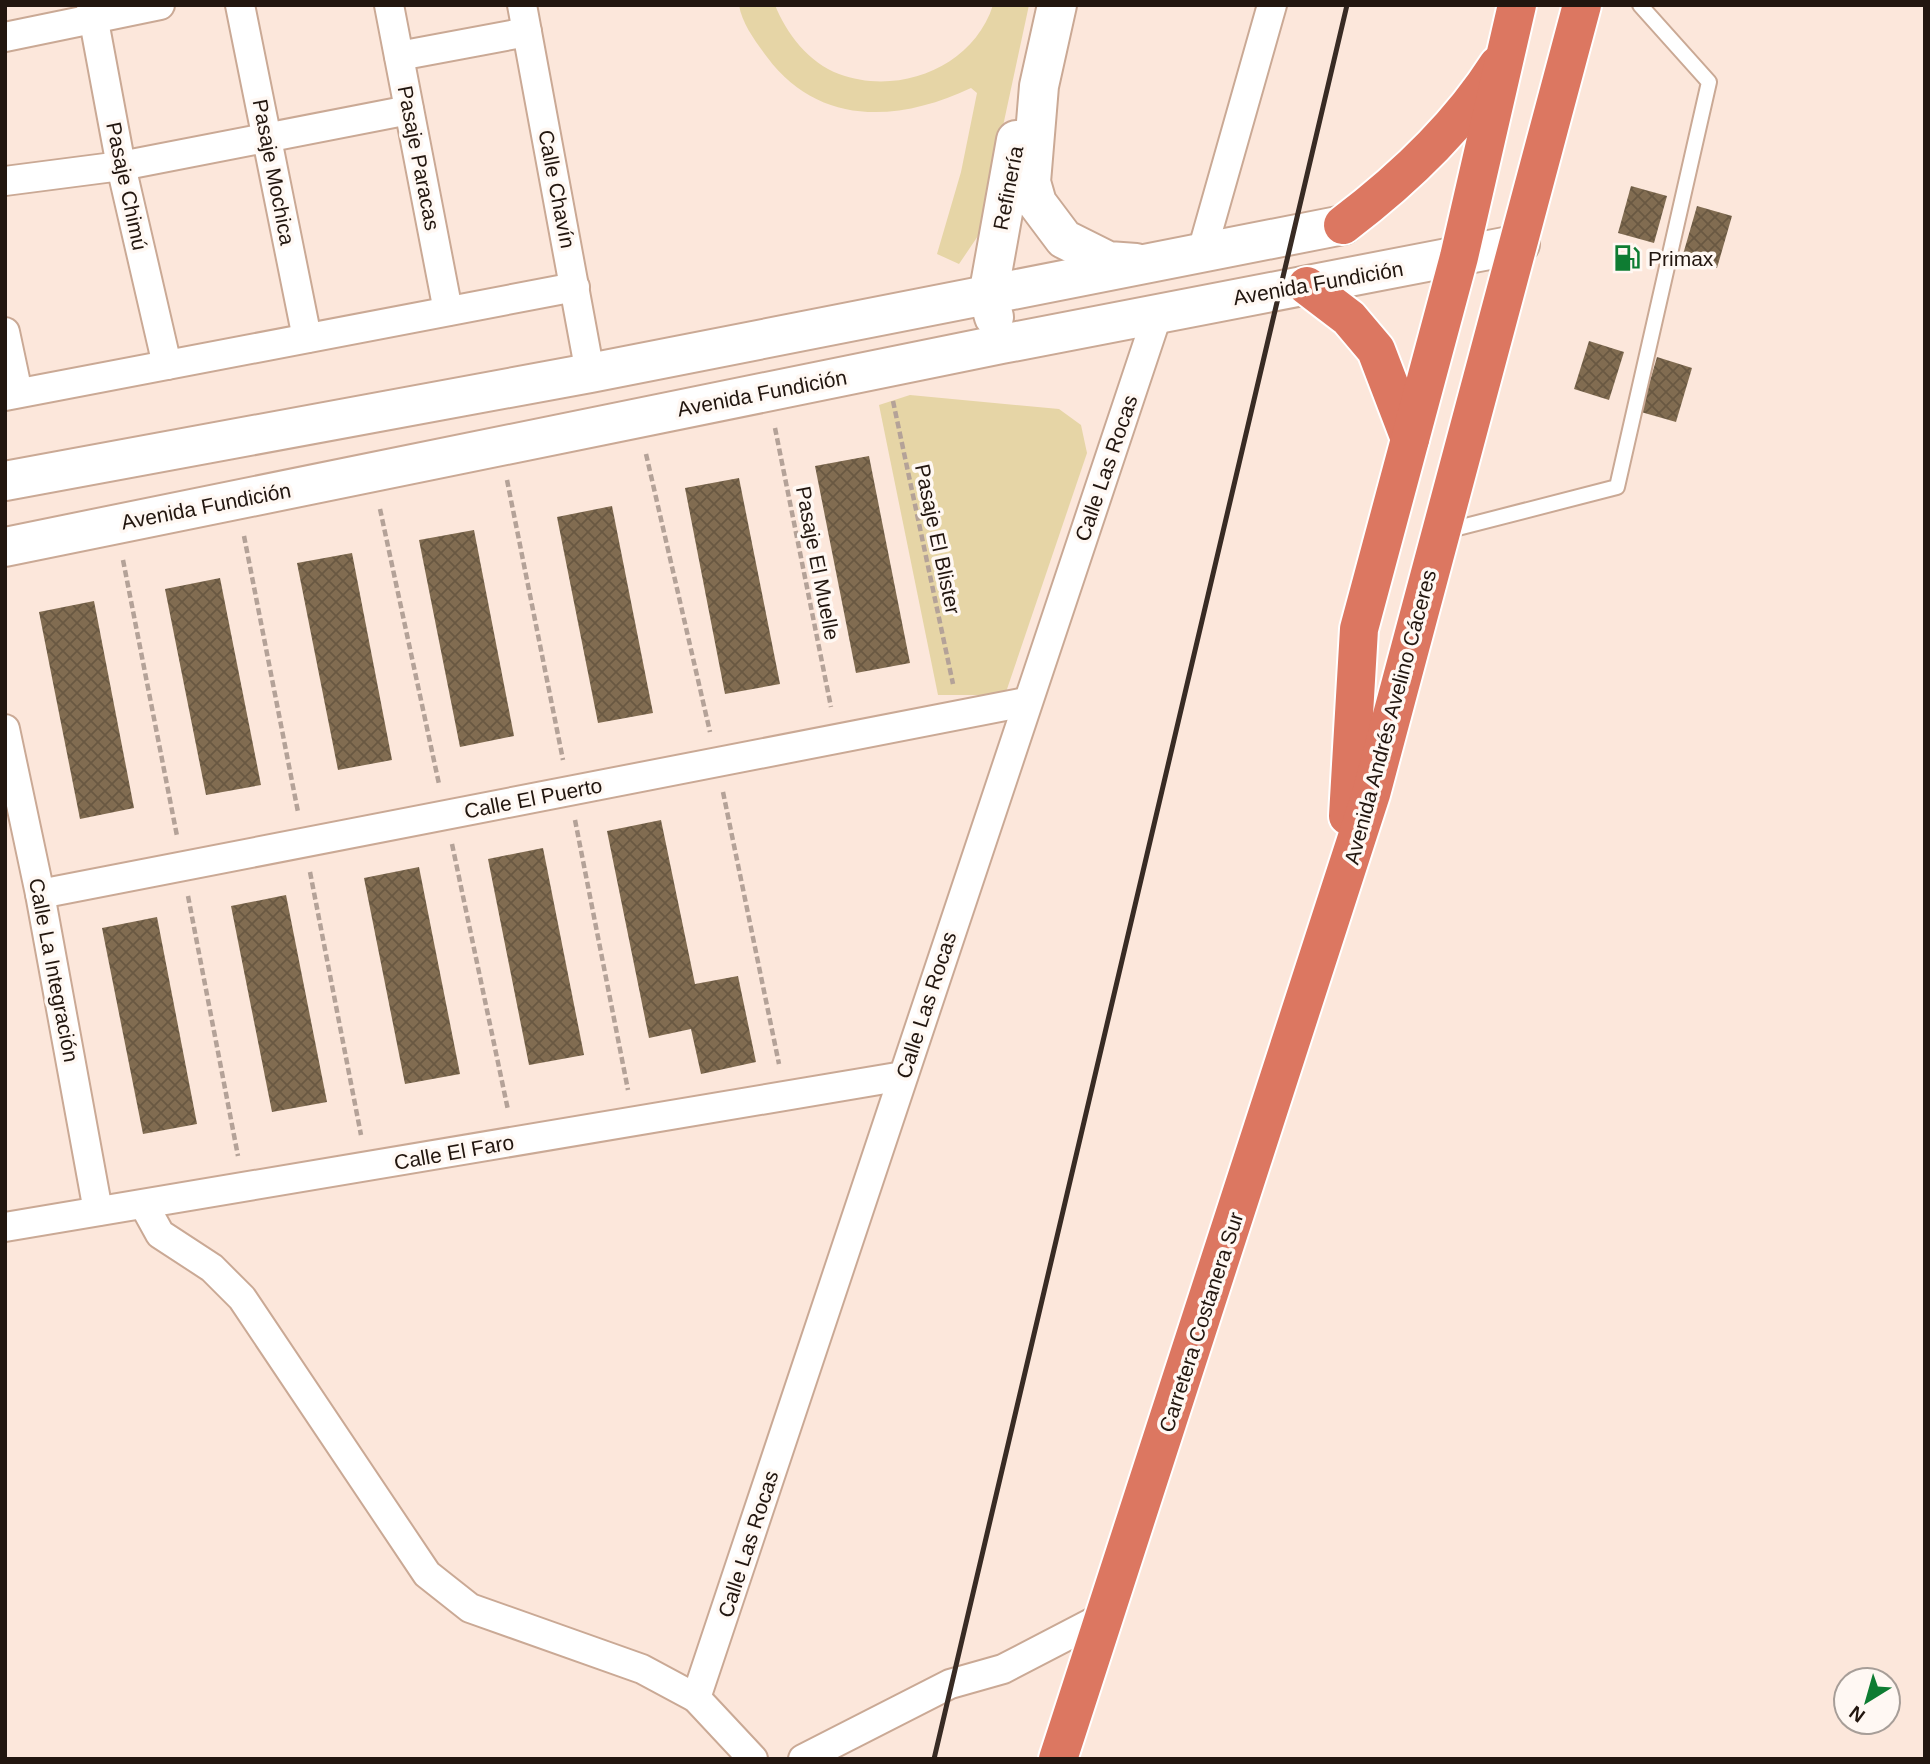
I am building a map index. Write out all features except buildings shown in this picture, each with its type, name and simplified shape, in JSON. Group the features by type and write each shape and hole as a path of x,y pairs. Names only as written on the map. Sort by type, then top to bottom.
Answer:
{"highway":[{"name":"Avenida Andrés Avelino Cáceres","path":"1344,885 1359,629 1459,257 1517,5"},
{"name":"Avenida Andrés Avelino Cáceres","path":"1344,885 1520,244 1581,5"},
{"path":"1343,225 1396,184 1482,89 1506,51"},
{"path":"1307,286 1349,318 1376,350 1410,439"},
{"name":"Carretera Costanera Sur","path":"1058,1759 1344,885"}],"main road":[{"path":"1039,86 1057,5"},
{"name":"Refinería","path":"1039,86 1031,182 1037,203 1064,239 1108,261 1150,265"},
{"name":"Refinería","path":"988,296 1014,145 1039,86"},
{"path":"5,481 590,373 1343,225"},
{"name":"Avenida Fundición","path":"5,547 1002,344 1520,244"},
{"path":"988,296 1002,344"}],"street":[{"path":"5,37 92,13 160,5"},
{"name":"Pasaje Mochica","path":"240,5 307,338"},
{"name":"Pasaje Paracas","path":"389,5 448,311"},
{"path":"1201,255 1272,5"},
{"name":"Pasaje Chimú","path":"92,13 121,166 167,365"},
{"path":"399,56 525,18"},
{"name":"Calle Chavín","path":"525,18 590,373"},
{"path":"5,181 121,166 409,110"},
{"path":"5,332 11,394 575,287"},
{"name":"Calle Las Rocas","path":"696,1698 1026,702 1158,313"},
{"name":"Calle El Puerto","path":"40,894 1026,702"},
{"name":"Calle La Integración","path":"5,729 40,894 98,1211"},
{"name":"Calle El Faro","path":"5,1227 903,1076"},
{"path":"144,1205 160,1234 212,1268 242,1298 427,1574 470,1608 642,1669 696,1698 753,1759"},
{"path":"803,1759 950,1684 1003,1669 1104,1616"}],"lane":[{"path":"1441,533 1616,487 1709,82 1640,5"}],"path":[{"name":"Pasaje El Blister","path":"886,368 960,716"},
{"name":"Pasaje El Muelle","path":"768,392 838,739"}],"shaded area":[{"path":"739,5 775,5 792,36 818,63 839,74 862,80 885,81 931,71 951,60 969,45 983,27 993,5 1029,5 980,233 959,264 937,254 961,172 977,93 971,88 944,99 889,112 835,107 811,96 788,80 754,39"},
{"path":"910,395 1059,409 1081,425 1087,453 1005,695 938,695 879,405"}],"railway":[{"path":"934,1759 1347,5"}],"place":[{"name":"Primax","path":"1627,258"}]}
